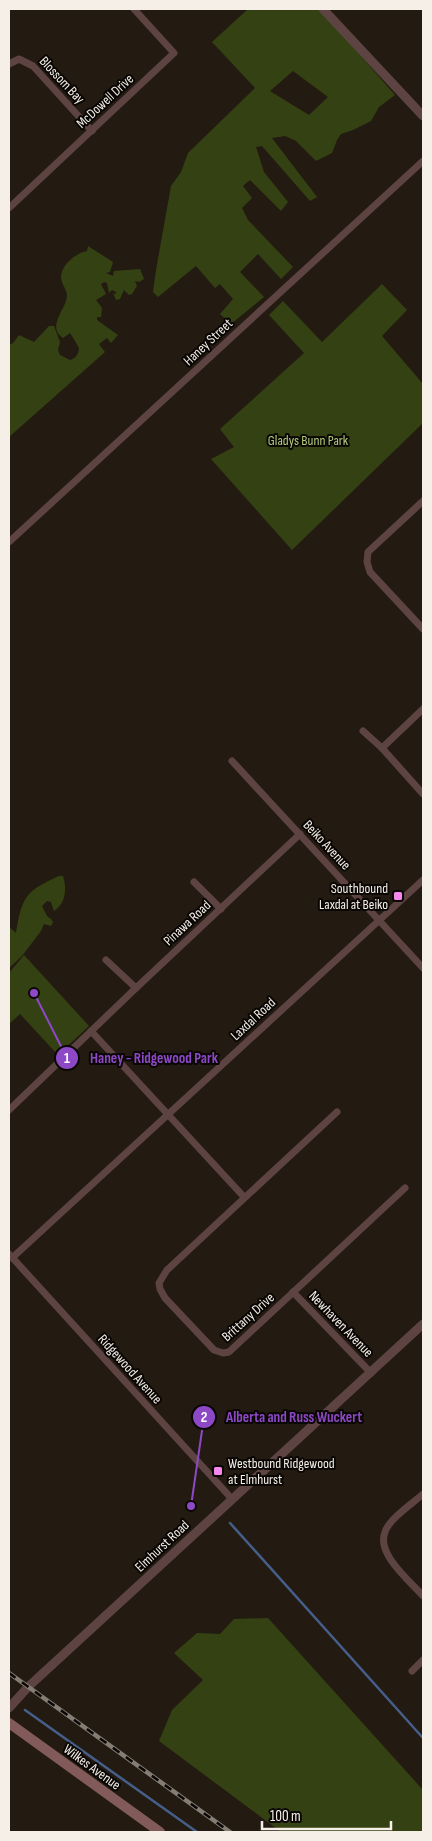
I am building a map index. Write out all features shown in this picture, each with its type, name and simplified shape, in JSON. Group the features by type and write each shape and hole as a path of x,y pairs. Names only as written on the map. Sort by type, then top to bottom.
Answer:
{"main road":[{"name":"Wilkes Avenue","path":"9,1723 160,1832"}],"street":[{"name":"McDowell Drive","path":"9,208 174,53 134,9"},
{"path":"323,9 423,116"},
{"name":"Blossom Bay","path":"9,64 19,59 33,66 92,131"},
{"name":"Haney Street","path":"9,542 423,160"},
{"path":"423,501 368,552 367,562 370,572 423,630"},
{"path":"382,748 423,709"},
{"path":"363,731 382,748 423,794"},
{"name":"Beiko Avenue","path":"232,761 423,968"},
{"name":"Pinawa Road","path":"9,1110 300,834"},
{"name":"Laxdal Road","path":"10,1256 423,880"},
{"path":"194,882 221,909"},
{"path":"106,960 136,988"},
{"path":"91,1031 244,1197"},
{"name":"Brittany Drive","path":"336,1112 167,1270 158,1283 165,1298 214,1350 223,1353 229,1352 405,1188"},
{"name":"Ridgewood Avenue","path":"10,1256 232,1499"},
{"name":"Newhaven Avenue","path":"294,1292 371,1373"},
{"name":"Elmhurst Road","path":"9,1708 28,1688 423,1324"},
{"path":"423,1494 393,1521 384,1532 383,1548 391,1561 423,1596"},
{"path":"412,1671 423,1660"}],"green space":[{"path":"248,9 320,9 395,95 379,107 371,121 341,134 332,153 316,161 296,141 285,136 272,138 317,197 310,201 262,146 256,147 264,172 288,202 281,211 250,180 243,186 252,198 242,208 248,220 293,267 281,279 258,254 240,272 264,297 231,324 220,314 233,299 220,284 215,288 196,266 158,297 153,292 171,186 181,172 188,153 255,88 212,42","holes":["293,71 328,97 309,115 270,91"]},
{"path":"88,246 113,262 110,272 106,273 113,276 114,271 140,269 144,279 139,282 135,281 137,286 132,294 129,295 124,290 120,299 116,300 113,293 116,294 116,292 112,290 109,293 107,283 101,284 106,294 96,300 102,308 101,317 97,317 97,320 118,335 111,343 107,338 99,344 105,352 9,437 9,345 19,335 34,342 49,326 54,326 60,342 58,350 60,355 70,360 76,356 79,349 70,333 63,338 56,328 67,296 61,277 66,264 74,257 87,251"},
{"name":"Gladys Bunn Park","path":"382,284 407,310 382,336 423,384 423,423 292,550 211,459 234,447 220,429 304,353 269,315 283,301 322,342"},
{"path":"59,876 63,876 65,886 61,904 54,911 51,902 47,901 42,906 47,916 53,922 51,926 44,924 22,956 9,968 9,927 16,933 27,896 39,886"},
{"path":"24,955 89,1026 58,1055 20,1014 9,1024 9,973"},
{"path":"268,1618 423,1790 423,1832 281,1832 159,1741 172,1710 203,1680 174,1653 197,1633 220,1634 234,1619"}],"waterway":[{"path":"230,1523 423,1738"},
{"path":"25,1710 197,1832"}],"railway":[{"path":"9,1673 230,1832"}],"place":[{"name":"Southbound Laxdal at Beiko","path":"398,896"},
{"name":"Haney - Ridgewood Park","path":"34,993"},
{"name":"Westbound Ridgewood at Elmhurst","path":"218,1471"},
{"name":"Alberta and Russ Wuckert","path":"191,1506"}]}
